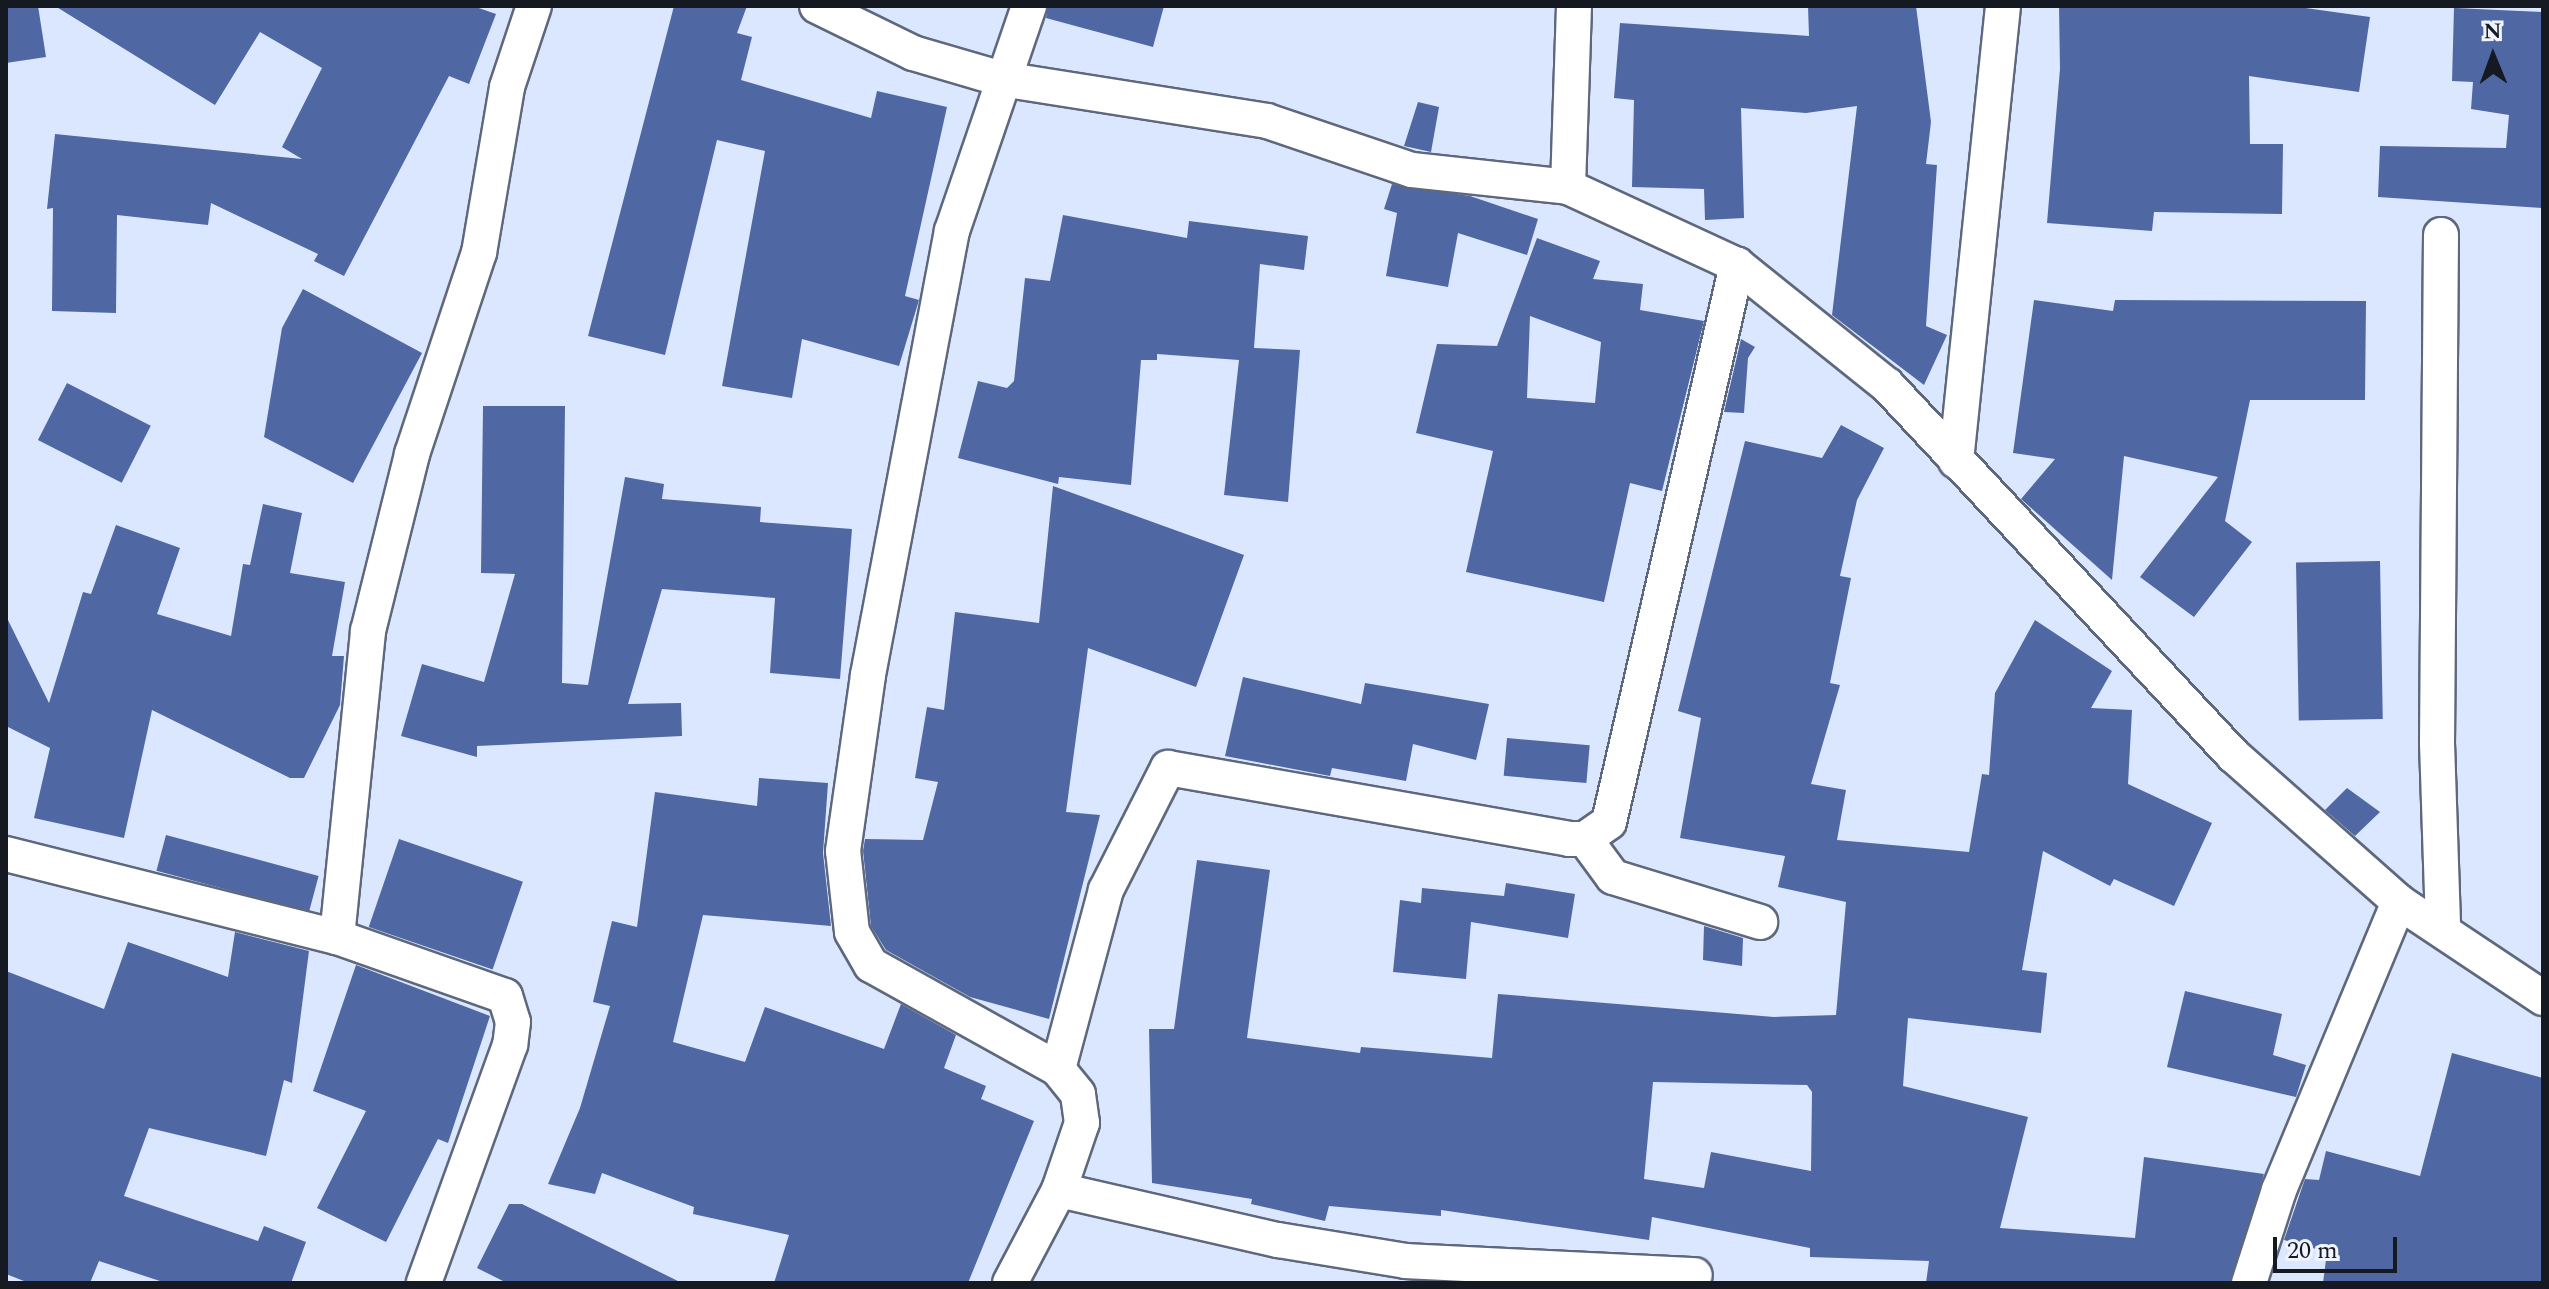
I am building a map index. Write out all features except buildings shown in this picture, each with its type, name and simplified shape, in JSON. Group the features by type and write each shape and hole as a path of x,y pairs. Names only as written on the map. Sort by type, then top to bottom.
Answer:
{"street":[{"path":"337,937 368,631 412,454 479,253 507,87 534,6"},
{"path":"817,6 913,53 1002,79 1267,121 1412,170 1568,187 1737,265 1887,385 2233,755 2399,902 2443,928 2543,998"},
{"path":"1010,1283 1059,1190 1082,1123 1078,1094 1058,1069 871,965 852,932 843,851 868,675 952,231 1029,6"},
{"path":"1568,187 1574,6"},
{"path":"1956,461 2003,6"},
{"path":"2441,235 2437,743 2443,928"},
{"path":"1058,1069 1106,890 1168,768 1585,839 1601,831 1614,809 1737,265"},
{"path":"1585,839 1613,877 1760,922"},
{"path":"6,854 337,937 505,996 510,1009 510,1045 435,1280"},
{"path":"2249,1283 2279,1190 2399,902"},
{"path":"1059,1190 1278,1240 1406,1261 1695,1275"}]}
